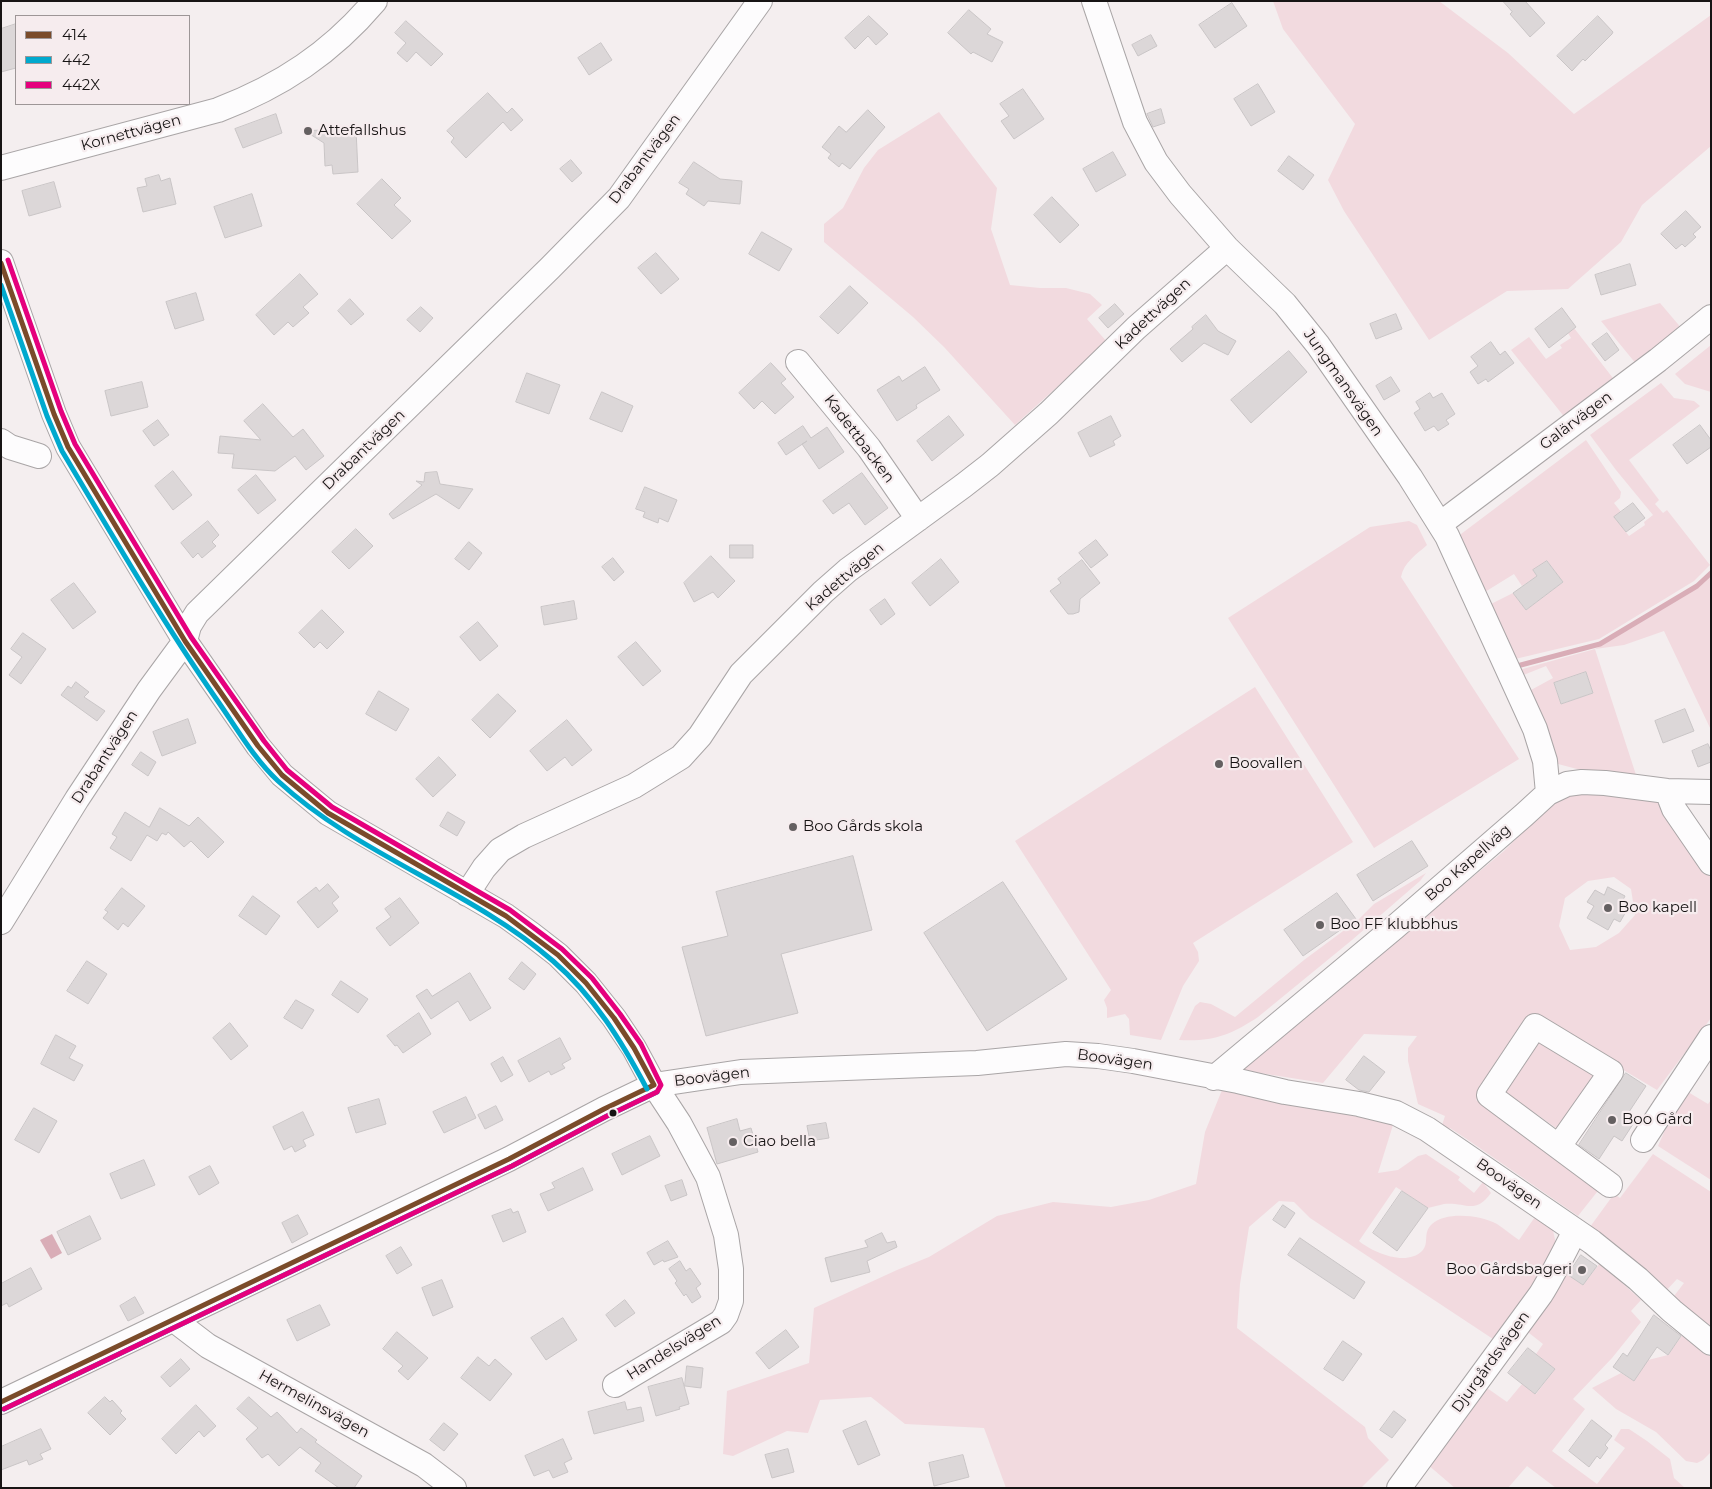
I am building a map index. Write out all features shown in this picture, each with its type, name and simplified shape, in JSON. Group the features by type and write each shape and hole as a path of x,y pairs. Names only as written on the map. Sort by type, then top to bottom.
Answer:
{"street":[{"name":"Kornettvägen","path":"1,168 218,110 249,98 288,78 321,55 336,43 375,1"},
{"name":"Drabantvägen","path":"1,922 82,792 149,690 184,641 189,626 197,613 550,268 618,198 760,1"},
{"name":"Jungmansvägen","path":"1094,1 1135,122 1166,176 1227,248 1285,304 1318,344 1440,524 1535,729 1545,761 1548,792"},
{"name":"Kadettvägen","path":"466,894 484,868 500,850 524,836 634,786 681,757 700,736 737,678 823,592 848,570 983,470 1050,413 1136,328 1227,248"},
{"name":"Boovägen","path":"1,262 54,414 68,447 184,641 258,746 282,775 328,813 506,916 558,955 586,983 618,1024 634,1048 654,1085 741,1072 977,1063 1066,1054 1133,1061 1396,1113 1427,1129 1575,1231 1638,1279 1672,1311 1711,1343"},
{"name":"Galärvägen","path":"1440,524 1658,360 1711,317"},
{"name":"Kadettbacken","path":"798,362 869,448 918,519"},
{"path":"1,442 10,447 39,456"},
{"name":"Boo Kapellväg","path":"1214,1078 1395,927 1517,822 1548,792 1567,784 1582,782 1667,791 1711,792"},
{"path":"1667,791 1674,809 1711,863"},
{"path":"1559,1146 1611,1072 1536,1026 1489,1094 1610,1185"},
{"path":"1643,1140 1711,1037"},
{"path":"1,1402 509,1159 654,1085"},
{"name":"Handelsvägen","path":"615,1386 721,1322 726,1315 731,1301 731,1269 726,1235 708,1177 679,1122 654,1085"},
{"name":"Djurgårdsvägen","path":"1399,1488 1541,1294 1575,1231"},
{"name":"Hermelinsvägen","path":"174,1320 208,1346 424,1465 454,1488"}],"shaded area":[{"path":"1273,1 1439,1 1508,53 1574,114 1711,15 1711,146 1642,205 1621,242 1568,289 1507,291 1429,340 1344,211 1328,180 1355,124 1283,29"},
{"path":"939,112 997,188 991,229 1010,285 1066,288 1090,294 1102,305 1087,319 1107,342 1015,425 944,347 913,317 824,242 824,224 843,208 864,168 878,150"},
{"path":"1660,303 1683,330 1637,365 1601,321"},
{"path":"1574,328 1616,382 1566,419 1511,350 1529,337 1546,359 1562,348 1560,345 1571,338 1568,333"},
{"path":"1711,345 1711,392 1685,384 1675,374"},
{"path":"1661,383 1674,398 1694,401 1700,406 1629,460 1659,500 1655,504 1663,513 1667,510 1710,565 1694,581 1599,639 1511,660 1485,607 1513,593 1526,610 1563,582 1547,561 1533,570 1537,576 1522,586 1514,574 1480,595 1457,541 1461,534 1586,440 1621,492 1620,498 1614,503 1621,512 1615,518 1629,536 1645,525 1644,522 1653,515 1590,435"},
{"path":"1409,521 1417,525 1427,545 1408,563 1401,577 1519,759 1374,848 1228,618 1370,527"},
{"path":"1711,576 1711,730 1664,631 1624,645 1595,649 1699,587"},
{"path":"1595,649 1638,781 1623,781 1558,764 1531,690 1553,678 1546,666 1521,676 1519,670","holes":["1586,672 1593,693 1561,704 1554,683"]},
{"name":"Boovallen","path":"1255,687 1353,842 1193,943 1198,952 1199,961 1183,986 1161,1040 1130,1035 1129,1019 1125,1014 1107,1018 1107,1008 1104,1000 1111,990 1015,841"},
{"path":"1579,789 1664,803 1711,874 1711,1018 1657,1090 1531,1015 1476,1100 1541,1144 1574,1174 1597,1185 1597,1192 1578,1216 1450,1128 1448,1131 1442,1125 1445,1116 1418,1104 1408,1061 1408,1048 1417,1036 1364,1034 1323,1083 1241,1070 1504,851 1559,795","holes":["1614,877 1631,889 1635,915 1619,933 1596,947 1570,950 1559,926 1565,898 1588,881"]},
{"path":"1426,873 1420,881 1352,940 1258,1017 1221,1036 1201,1040 1179,1040 1195,1006 1200,1002 1211,1004 1235,1017 1304,960 1358,920 1374,904"},
{"path":"1538,1040 1596,1077 1559,1130 1502,1090"},
{"path":"1683,1089 1708,1104 1711,1100 1711,1180 1658,1146"},
{"path":"1222,1090 1296,1106 1363,1116 1393,1125 1378,1173 1398,1170 1418,1156 1426,1154 1460,1177 1458,1180 1474,1193 1483,1182 1491,1193 1485,1200 1475,1206 1444,1204 1428,1208 1396,1187 1359,1241 1380,1253 1398,1258 1415,1256 1426,1245 1429,1227 1446,1217 1482,1218 1500,1226 1519,1240 1537,1214 1552,1226 1556,1244 1545,1270 1496,1341 1310,1218 1294,1202 1279,1201 1249,1227 1240,1284 1237,1328 1365,1427 1368,1438 1389,1460 1361,1488 1006,1488 984,1428 905,1424 871,1397 820,1400 808,1433 787,1431 733,1456 723,1454 727,1391 809,1363 814,1308 929,1257 997,1216 1053,1202 1111,1207 1149,1200 1196,1184 1205,1132"},
{"path":"1653,1154 1711,1192 1711,1331 1671,1300 1684,1283 1677,1279 1664,1293 1587,1231 1614,1194 1620,1198"},
{"path":"52,1234 62,1253 51,1259 40,1240"},
{"path":"1600,1263 1641,1300 1631,1311 1641,1322 1612,1358 1573,1399 1585,1409 1552,1451 1597,1484 1625,1448 1614,1440 1621,1429 1629,1429 1670,1459 1674,1478 1685,1488 1556,1488 1527,1466 1508,1488 1455,1488 1427,1464 1487,1388 1507,1402 1522,1384 1536,1394 1555,1369 1536,1354 1543,1344 1524,1329 1567,1274 1583,1285"},
{"path":"1683,1334 1711,1357 1711,1452 1697,1463 1686,1461 1656,1432 1616,1409 1592,1388 1621,1373 1634,1381 1643,1367 1644,1361 1668,1355"}],"building":[{"path":"1503,1 1525,1 1545,23 1530,37 1510,14 1512,12"},
{"path":"1232,3 1247,26 1215,48 1199,25"},
{"path":"969,10 991,29 987,34 1003,42 992,62 973,52 971,54 948,33"},
{"path":"869,16 888,34 876,45 868,36 855,49 845,38"},
{"path":"1598,16 1613,32 1585,61 1583,59 1572,71 1557,56"},
{"path":"406,21 443,54 431,66 416,52 407,62 397,53 406,43 395,33"},
{"path":"15,24 15,68 1,72 1,29"},
{"path":"1151,35 1157,46 1138,56 1132,45"},
{"path":"601,43 612,60 589,75 578,58"},
{"path":"1258,84 1275,112 1251,126 1234,99"},
{"path":"1023,89 1044,119 1014,139 1001,121 1009,116 1000,104"},
{"path":"488,93 507,113 512,108 523,120 511,131 503,122 466,158 451,142 454,138 447,131"},
{"path":"1161,109 1165,123 1153,127 1147,114"},
{"path":"868,110 885,127 850,169 842,163 839,167 828,158 831,154 822,147 839,126 846,132"},
{"path":"276,114 282,133 243,148 235,129"},
{"path":"356,129 358,172 333,174 332,165 325,166 324,143 305,131"},
{"path":"1113,152 1126,175 1096,192 1083,169"},
{"path":"1289,156 1314,175 1303,190 1278,171"},
{"path":"571,160 582,173 572,182 560,169"},
{"path":"694,162 720,179 742,181 740,204 708,201 704,206 686,194 689,189 679,183"},
{"path":"159,175 161,181 170,178 176,204 143,212 137,188 147,186 145,179"},
{"path":"382,179 401,198 394,205 411,221 392,239 357,204"},
{"path":"54,182 61,207 29,216 22,191"},
{"path":"252,194 262,226 225,238 214,207"},
{"path":"1052,197 1079,225 1060,243 1034,215"},
{"path":"1686,211 1701,227 1693,234 1696,237 1685,247 1682,244 1676,249 1661,234"},
{"path":"762,232 792,249 779,271 749,254"},
{"path":"656,253 679,279 661,294 638,268"},
{"path":"1630,264 1636,285 1601,295 1595,275"},
{"path":"300,274 318,294 303,307 309,313 293,327 288,322 274,335 256,315"},
{"path":"850,286 868,303 838,334 820,317"},
{"path":"196,293 204,320 175,329 166,302"},
{"path":"350,299 364,314 351,325 338,311"},
{"path":"1115,304 1124,314 1108,328 1099,318"},
{"path":"421,307 433,318 420,332 407,320"},
{"path":"1562,308 1576,327 1549,348 1535,329"},
{"path":"1396,314 1402,329 1376,339 1370,324"},
{"path":"1206,315 1218,331 1236,341 1228,355 1204,343 1182,362 1170,349"},
{"path":"1607,333 1619,350 1605,361 1592,344"},
{"path":"1491,342 1500,355 1505,351 1514,363 1488,382 1486,379 1478,384 1470,372 1478,366 1471,357"},
{"path":"1289,351 1307,372 1251,423 1231,400"},
{"path":"771,363 786,379 781,383 794,397 775,414 762,401 754,409 739,393"},
{"path":"925,367 940,390 916,405 917,408 897,421 877,390 899,376 902,381"},
{"path":"527,373 560,385 549,414 516,402"},
{"path":"1391,377 1400,391 1384,400 1376,386"},
{"path":"142,382 148,407 111,416 105,391"},
{"path":"602,392 633,406 622,432 590,419"},
{"path":"1430,393 1433,398 1442,393 1455,414 1446,420 1449,424 1438,431 1434,426 1425,431 1414,413 1420,409 1416,402"},
{"path":"263,404 293,437 303,429 324,456 306,470 295,456 275,471 232,468 234,454 218,453 220,436 261,440 244,421"},
{"path":"949,416 964,435 932,461 917,441"},
{"path":"1111,416 1121,436 1113,441 1115,445 1090,457 1078,433"},
{"path":"158,420 169,435 154,446 143,431"},
{"path":"1700,425 1711,440 1711,447 1687,464 1673,445"},
{"path":"803,426 811,438 827,427 844,452 819,469 802,444 786,455 778,443"},
{"path":"173,471 192,495 173,510 155,486"},
{"path":"437,472 440,484 473,489 459,509 436,494 393,519 389,514 422,485 416,481 424,482 425,473"},
{"path":"862,473 888,508 865,525 849,503 833,514 823,501"},
{"path":"256,475 276,500 258,514 238,490"},
{"path":"645,487 677,500 668,522 659,518 658,523 643,517 645,512 636,509"},
{"path":"1633,503 1645,518 1626,532 1614,517"},
{"path":"208,521 219,535 212,542 216,546 202,558 198,553 193,558 181,543"},
{"path":"356,529 373,546 349,569 332,552"},
{"path":"1096,540 1108,555 1091,568 1079,553"},
{"path":"469,542 482,553 469,570 455,559"},
{"path":"730,545 753,545 753,558 730,558"},
{"path":"711,556 735,581 718,598 713,592 694,602 684,583"},
{"path":"613,558 624,572 614,581 602,567"},
{"path":"941,559 959,582 930,606 912,583"},
{"path":"1082,560 1100,583 1080,599 1079,612 1068,614 1050,591 1061,583 1058,579"},
{"path":"1547,561 1563,582 1526,610 1513,593 1537,576 1533,570"},
{"path":"74,583 96,612 73,629 51,600"},
{"path":"885,599 895,614 881,625 870,610"},
{"path":"574,601 577,619 544,625 541,607"},
{"path":"322,610 344,632 327,649 320,642 314,648 299,633"},
{"path":"478,622 498,646 480,661 460,637"},
{"path":"23,633 46,649 21,684 9,675 22,657 11,649"},
{"path":"636,642 661,671 643,686 618,657"},
{"path":"1586,672 1593,693 1561,704 1554,683"},
{"path":"76,682 89,692 84,697 105,711 97,721 61,695 68,686 71,688"},
{"path":"379,691 409,709 396,731 366,714"},
{"path":"498,694 516,711 490,738 472,720"},
{"path":"1685,709 1694,731 1663,743 1655,721"},
{"path":"188,719 196,743 162,756 153,732"},
{"path":"567,720 592,750 572,766 565,757 547,771 530,751"},
{"path":"1708,744 1711,751 1711,762 1698,767 1692,751"},
{"path":"141,752 156,762 148,776 132,765"},
{"path":"439,757 456,775 433,797 416,779"},
{"path":"160,808 189,826 198,817 224,842 208,858 191,841 184,847 168,832 166,835 162,833 157,841 147,835 131,861 110,848 117,837 112,834 125,812 149,827"},
{"path":"448,812 465,822 457,836 440,826"},
{"path":"1412,841 1428,866 1373,901 1357,875"},
{"path":"853,856 872,930 781,954 798,1013 706,1036 682,947 728,936 716,892"},
{"path":"1003,882 1067,979 987,1031 924,933"},
{"path":"328,884 339,897 332,903 338,911 318,928 297,902 316,887 319,891"},
{"name":"Boo kapell","path":"1608,887 1625,896 1620,906 1627,910 1620,922 1614,919 1608,930 1587,918 1594,906 1587,902 1595,890 1604,895"},
{"path":"122,888 145,906 128,927 123,923 118,930 103,918 108,912 105,910"},
{"name":"Boo FF klubbhus","path":"1337,893 1356,919 1303,956 1284,930"},
{"path":"253,896 280,916 266,935 239,916"},
{"path":"400,898 419,923 390,946 376,928 391,917 385,909"},
{"path":"87,961 107,974 88,1004 67,991"},
{"path":"522,962 536,974 524,990 509,979"},
{"path":"470,973 491,1008 470,1021 458,1001 431,1019 416,996 427,989 432,996"},
{"path":"341,981 368,999 358,1013 332,995"},
{"path":"296,1000 314,1010 302,1029 284,1018"},
{"path":"419,1013 431,1034 403,1053 387,1036"},
{"path":"230,1023 248,1046 231,1060 213,1038"},
{"path":"56,1035 76,1046 69,1058 83,1065 74,1081 41,1064"},
{"path":"560,1038 571,1059 562,1064 565,1068 551,1075 549,1071 529,1082 518,1061"},
{"path":"1364,1056 1385,1072 1369,1092 1359,1090 1346,1080"},
{"path":"503,1057 513,1075 501,1082 491,1064"},
{"name":"Boo Gård","path":"1626,1073 1646,1086 1627,1115 1635,1121 1622,1141 1614,1136 1599,1159 1579,1145"},
{"path":"466,1097 476,1118 444,1133 433,1112"},
{"path":"379,1099 386,1124 356,1133 348,1108"},
{"path":"496,1106 503,1120 485,1129 478,1115"},
{"path":"34,1108 57,1121 39,1153 15,1140"},
{"path":"303,1112 314,1135 303,1140 306,1146 295,1152 292,1146 284,1150 273,1127"},
{"name":"Ciao bella","path":"737,1119 740,1131 751,1128 758,1152 717,1164 707,1128"},
{"path":"826,1123 829,1138 810,1141 807,1126"},
{"path":"650,1136 660,1156 622,1175 612,1154"},
{"path":"144,1160 155,1185 121,1199 110,1174"},
{"path":"210,1166 219,1183 199,1195 189,1177"},
{"path":"583,1168 593,1190 548,1211 540,1194 555,1188 552,1183"},
{"path":"682,1180 687,1195 671,1201 665,1186"},
{"path":"1402,1191 1428,1208 1397,1251 1373,1233"},
{"path":"1283,1205 1295,1213 1285,1228 1273,1220"},
{"path":"511,1209 513,1213 518,1211 526,1232 503,1242 492,1216"},
{"path":"298,1215 308,1234 292,1243 282,1223"},
{"path":"90,1216 101,1239 68,1255 57,1232"},
{"path":"882,1233 887,1243 895,1241 897,1247 867,1261 870,1272 831,1282 825,1258 868,1247 865,1241"},
{"path":"1300,1238 1365,1282 1354,1299 1288,1255"},
{"path":"668,1241 678,1257 664,1262 663,1260 654,1265 647,1253"},
{"path":"401,1247 412,1265 397,1274 386,1256"},
{"name":"Boo Gårdsbageri","path":"1581,1255 1597,1266 1583,1285 1568,1275"},
{"path":"680,1261 686,1271 690,1268 701,1284 696,1288 701,1297 692,1303 686,1294 684,1296 675,1283 677,1281 669,1269"},
{"path":"31,1268 42,1289 9,1307 7,1303 1,1306 1,1284"},
{"path":"442,1280 453,1307 433,1316 422,1288"},
{"path":"135,1297 144,1313 128,1321 120,1306"},
{"path":"625,1300 635,1313 615,1327 606,1315"},
{"path":"320,1305 330,1325 297,1341 287,1320"},
{"path":"1654,1315 1681,1336 1668,1355 1657,1347 1634,1381 1613,1367 1623,1353 1627,1356"},
{"path":"563,1318 577,1340 546,1360 531,1338"},
{"path":"786,1330 799,1347 769,1369 756,1353"},
{"path":"397,1332 428,1358 408,1380 398,1371 403,1366 383,1349"},
{"path":"1343,1341 1362,1354 1343,1381 1324,1369"},
{"path":"1528,1348 1555,1369 1535,1394 1508,1373"},
{"path":"478,1357 489,1366 495,1359 512,1374 490,1401 461,1378"},
{"path":"181,1359 190,1369 170,1387 161,1377"},
{"path":"687,1366 703,1368 701,1388 685,1386"},
{"path":"682,1378 689,1404 679,1407 680,1409 656,1416 648,1387"},
{"path":"105,1397 110,1402 112,1400 122,1411 120,1413 126,1419 110,1435 88,1413"},
{"path":"249,1397 271,1417 277,1412 297,1433 301,1428 317,1440 315,1442 362,1476 354,1488 339,1488 315,1471 321,1463 300,1447 279,1466 268,1454 262,1458 246,1439 258,1428 237,1409"},
{"path":"625,1402 627,1410 641,1407 644,1421 594,1434 588,1412"},
{"path":"196,1405 216,1426 204,1437 199,1431 176,1454 162,1439"},
{"path":"1394,1411 1406,1420 1392,1438 1380,1430"},
{"path":"1592,1420 1612,1436 1605,1445 1608,1448 1600,1459 1597,1456 1589,1467 1569,1451"},
{"path":"866,1421 880,1455 858,1465 843,1431"},
{"path":"444,1423 458,1434 444,1451 430,1440"},
{"path":"41,1429 51,1449 40,1454 43,1459 29,1465 27,1460 1,1470 1,1447"},
{"path":"563,1439 572,1459 564,1463 568,1472 553,1478 549,1470 534,1476 525,1456"},
{"path":"788,1449 794,1472 772,1478 765,1455"},
{"path":"963,1455 969,1477 934,1486 929,1463"}],"waterway":[{"path":"1517,666 1600,644 1697,586 1711,573"}],"transit line":[{"name":"442X","path":"4,1409 512,1166 657,1092 661,1085 641,1044 620,1014 592,978 562,949 510,910 332,807 287,770 264,741 191,637 75,444 61,411 8,260"},
{"name":"414","path":"1,263 54,414 68,447 185,641 258,746 282,775 328,813 506,916 558,955 586,983 614,1018 634,1048 654,1085"},
{"name":"442","path":"1,285 47,416 62,451 176,639 261,763 278,781 343,831 486,913 521,936 553,961 581,989 606,1020 628,1054 647,1089"},
{"name":"414","path":"1,1402 509,1159 654,1085"},
{"name":"442","path":"4,1409 512,1166 657,1092"}],"place":[{"name":"Attefallshus","path":"308,131"},
{"name":"Boovallen","path":"1219,764"},
{"name":"Boo Gårds skola","path":"793,827"},
{"name":"Boo kapell","path":"1608,908"},
{"name":"Boo FF klubbhus","path":"1320,925"},
{"name":"Boo Gård","path":"1612,1120"},
{"name":"Ciao bella","path":"733,1142"},
{"name":"Boo Gårdsbageri","path":"1582,1270"}]}
